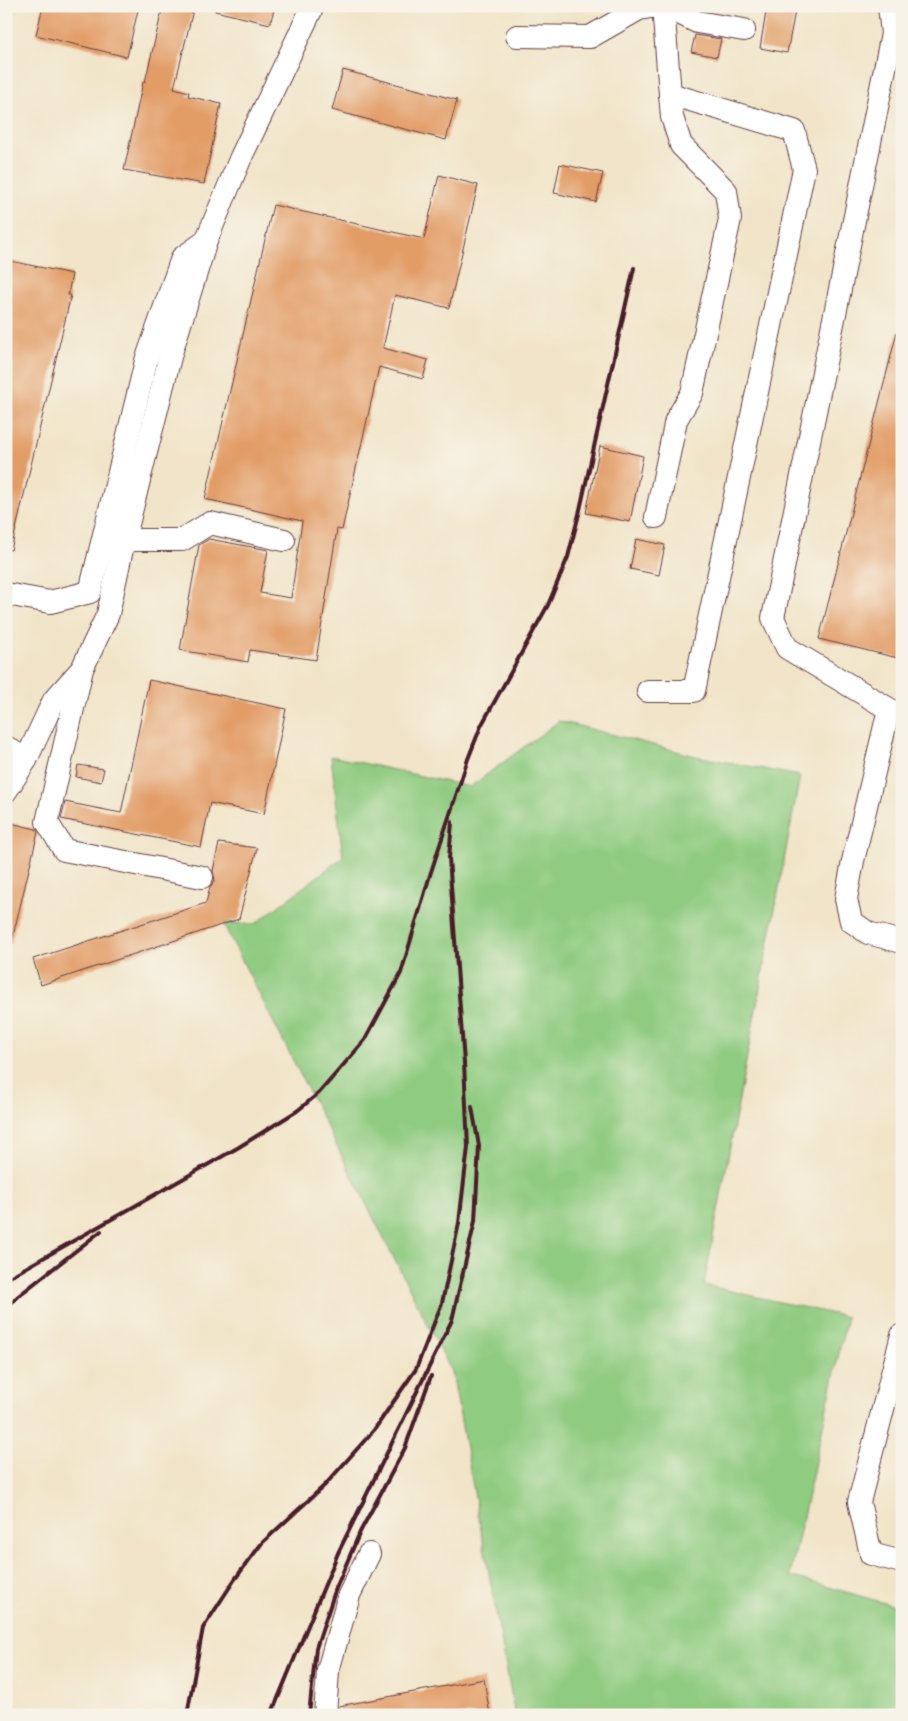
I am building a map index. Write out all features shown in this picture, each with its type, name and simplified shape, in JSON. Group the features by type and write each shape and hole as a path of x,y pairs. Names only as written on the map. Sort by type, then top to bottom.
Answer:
{"lane":[{"path":"202,877 64,850 47,822 82,669 108,614 124,540 170,353 206,241 241,157 313,6"},
{"path":"517,36 590,37 639,10 657,6"},
{"path":"656,518 676,420 692,393 730,219 726,191 681,144 672,117 664,6 697,22 744,30"},
{"path":"889,6 897,36 773,618 788,648 889,710 853,861 846,899 851,921 868,933 902,942"},
{"path":"648,691 694,691 804,169 794,131 670,94"},
{"path":"6,594 50,602 90,592 146,361 182,258 206,241"},
{"path":"124,540 182,540 210,523 284,540"},
{"path":"6,791 26,760 54,700 82,669"},
{"path":"6,747 26,760"},
{"path":"902,1335 859,1502 871,1554 902,1562"},
{"path":"325,1715 328,1671 349,1595 369,1554"}],"green space":[{"path":"559,721 696,756 800,776 704,1285 847,1317 790,1576 902,1608 902,1715 515,1715 452,1372 223,923 255,924 343,857 331,756 470,787"}],"building":[{"path":"43,6 139,6 127,57 36,35"},
{"path":"163,6 194,6 174,88 189,92 188,96 221,104 204,184 124,170 143,82 145,82"},
{"path":"216,6 275,6 270,24 215,11"},
{"path":"767,6 796,6 787,53 760,48"},
{"path":"695,35 721,39 717,57 691,52"},
{"path":"343,70 457,100 446,140 332,110"},
{"path":"560,164 603,173 596,202 554,193"},
{"path":"439,175 478,185 449,308 395,295 383,348 428,360 423,379 379,367 342,530 337,529 316,660 250,650 248,662 180,650 199,545 209,539 268,550 260,593 291,598 302,521 205,499 273,205 424,239"},
{"path":"6,260 72,274 68,295 71,295 11,550 6,549"},
{"path":"897,332 902,333 902,659 819,639"},
{"path":"600,446 643,456 630,522 586,513"},
{"path":"636,539 665,545 659,575 630,569"},
{"path":"149,680 286,709 264,814 210,803 201,847 61,819 65,802 121,813"},
{"path":"78,765 104,769 101,782 76,777"},
{"path":"6,822 36,829 38,832 11,944 6,943"},
{"path":"219,843 257,848 239,919 41,985 33,959 206,903 210,887 215,880 213,871"},
{"path":"484,1679 490,1715 338,1715 339,1706"}],"railway":[{"path":"6,1279 239,1147 297,1111 319,1093 365,1040 401,973 430,875 468,759 481,726 548,605 568,557 634,268"},
{"path":"187,1715 203,1628 235,1579 262,1543 325,1485 374,1430 416,1369 442,1303 459,1223 468,1147 464,1063 449,858 452,822"},
{"path":"271,1715 338,1553 452,1320 475,1221 479,1146 472,1107"},
{"path":"6,1309 17,1297 101,1231"},
{"path":"309,1715 316,1648 336,1588 360,1532 405,1448 431,1376"}]}
